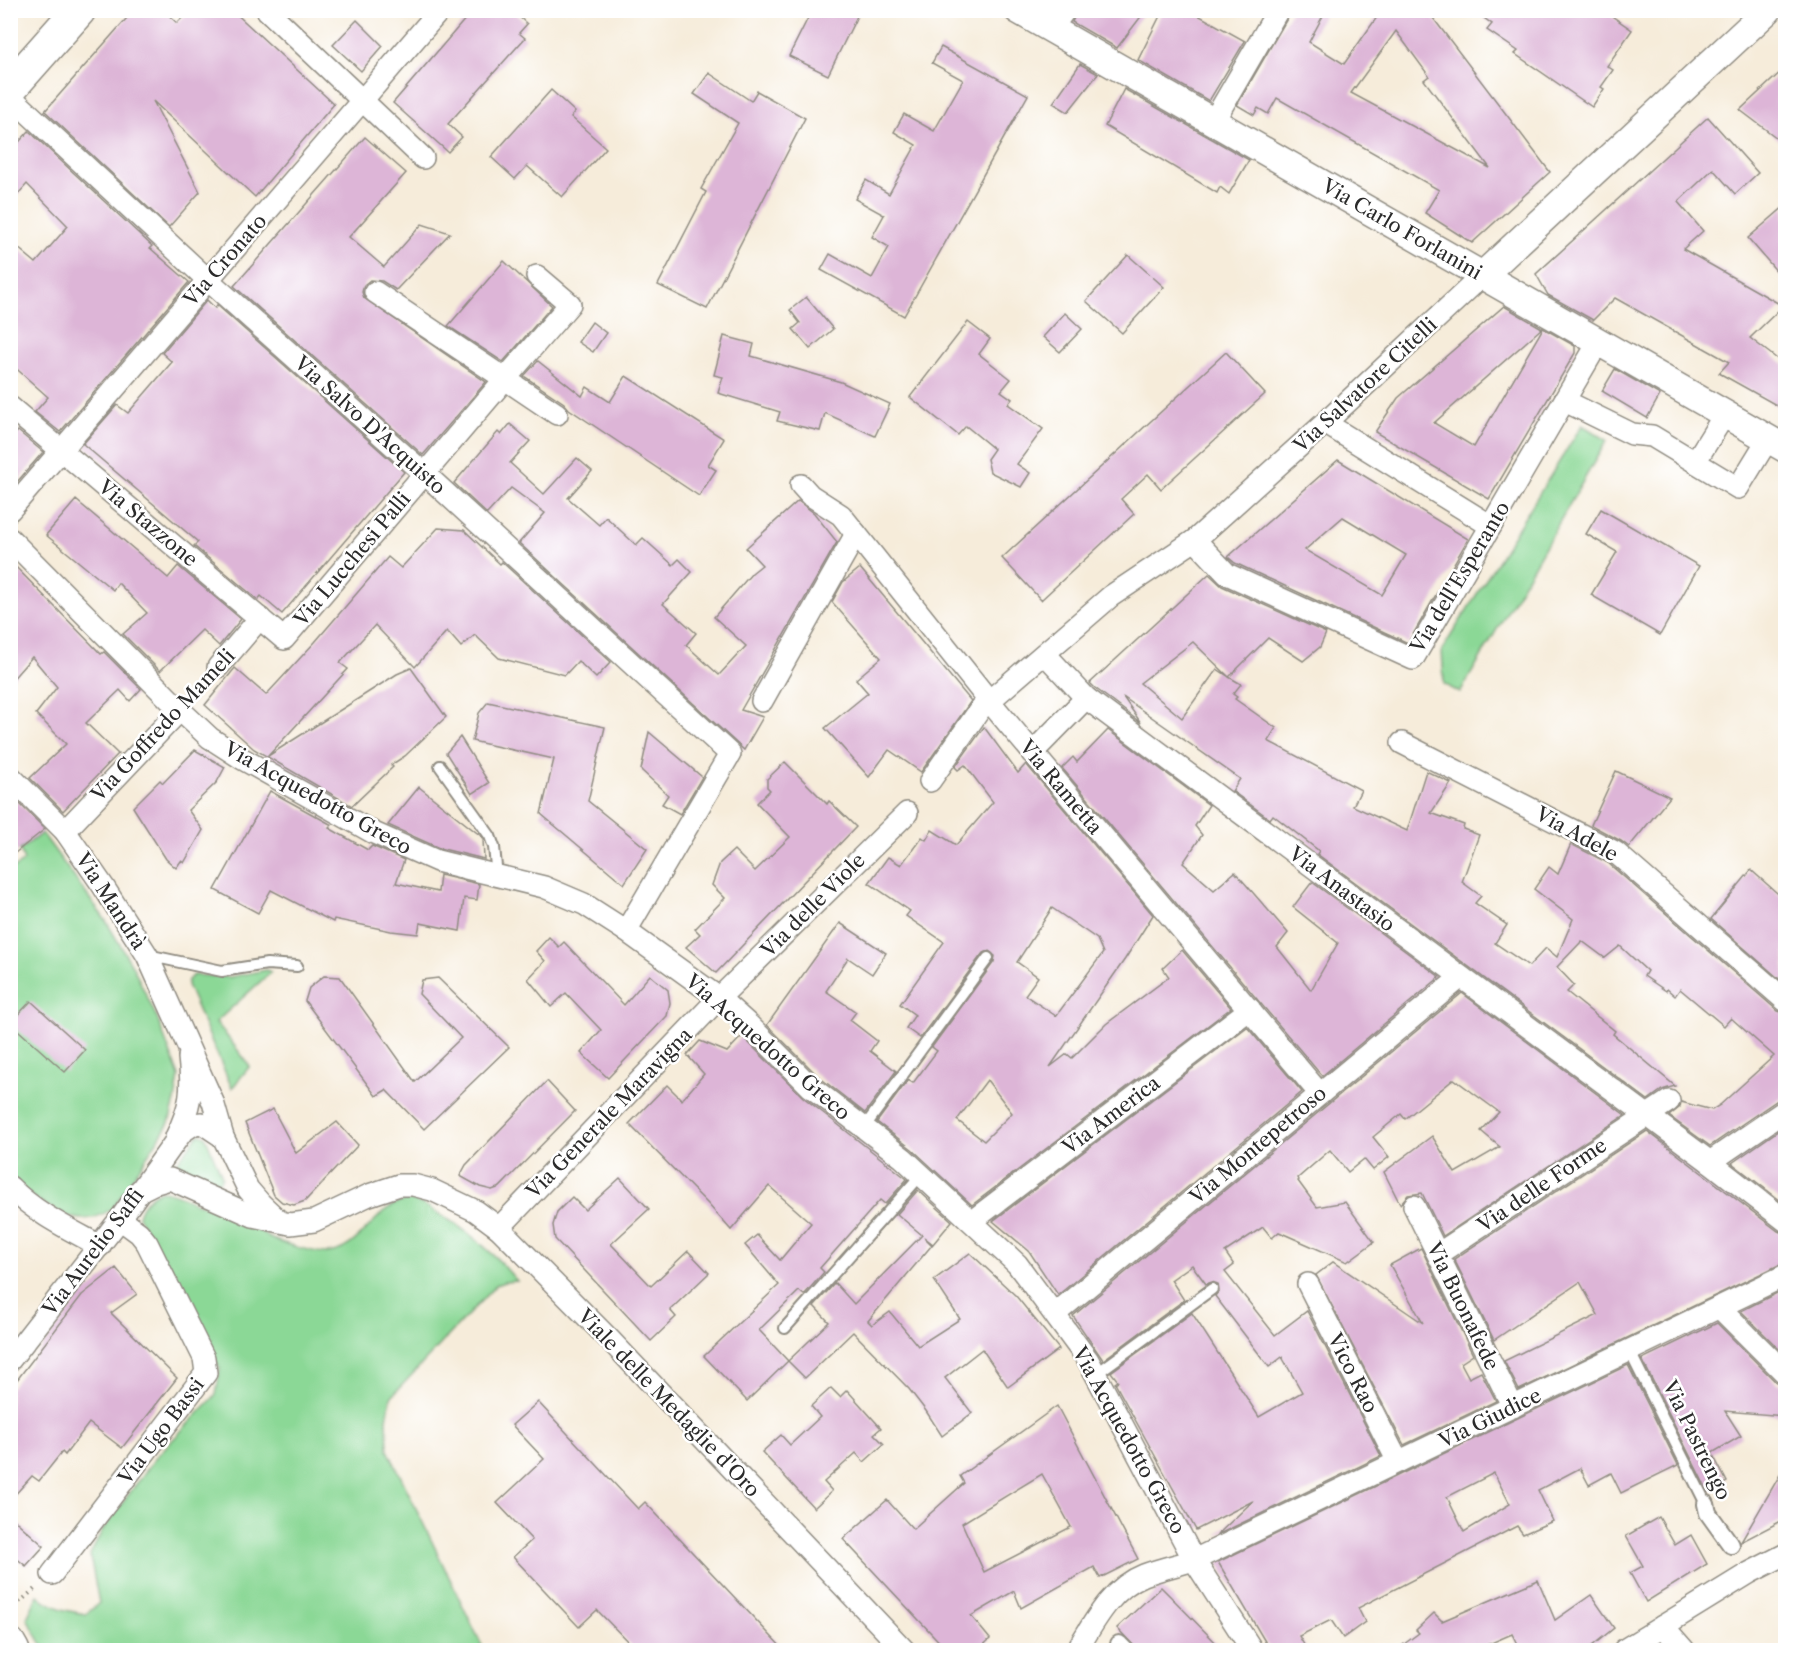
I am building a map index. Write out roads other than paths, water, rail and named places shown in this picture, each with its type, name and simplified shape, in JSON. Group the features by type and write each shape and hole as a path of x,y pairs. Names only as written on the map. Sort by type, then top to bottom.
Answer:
{"main road":[{"path":"10,88 79,10"},
{"path":"10,1643 14,1650"}],"street":[{"path":"267,10 423,158"},
{"name":"Via Cronato","path":"10,510 440,10"},
{"name":"Via Carlo Forlanini","path":"1018,10 1058,20 1214,122 1777,444"},
{"path":"1214,122 1278,10"},
{"name":"Via Salvatore Citelli","path":"990,702 1112,596 1195,540 1325,423 1725,50 1762,12"},
{"name":"Via Salvo D'Acquisto","path":"10,96 208,280 425,474 730,754 626,931"},
{"name":"Via Lucchesi Palli","path":"284,639 570,304 537,276"},
{"path":"375,292 557,414"},
{"name":"Via dell'Esperanto","path":"1195,540 1227,574 1413,659 1598,343"},
{"path":"1565,401 1632,434 1652,436 1738,488 1777,444"},
{"name":"Via Stazzone","path":"10,407 284,639"},
{"path":"1695,462 1725,414"},
{"path":"1325,423 1491,526"},
{"name":"Via Rametta","path":"801,485 810,495 841,515 1032,753 1320,1094"},
{"path":"762,701 856,534"},
{"name":"Via Acquedotto Greco","path":"10,539 210,738 374,833 437,861 544,887 584,904 626,931 719,998 750,1025 811,1087 903,1158 1017,1264 1088,1360 1194,1560 1252,1650"},
{"name":"Via Goffredo Mameli","path":"218,667 260,618"},
{"name":"Via Anastasio","path":"1045,654 1086,698 1710,1162 1785,1221"},
{"path":"1032,753 1086,698"},
{"path":"930,781 981,708 990,702"},
{"name":"Via Goffredo Mameli","path":"65,831 180,710"},
{"name":"Via Adele","path":"1402,743 1615,852 1785,1001"},
{"name":"Via Mandrà","path":"10,776 65,831 147,955 188,1042 213,1102 223,1137"},
{"name":"Via delle Viole","path":"719,998 907,813"},
{"name":"Via Montepetroso","path":"1055,1314 1461,978"},
{"name":"Via Generale Maravigna","path":"499,1228 719,998"},
{"name":"Via America","path":"972,1221 1250,1009"},
{"path":"173,1143 188,1114 190,1096 188,1042"},
{"path":"1647,1116 1669,1101"},
{"path":"1710,1162 1785,1110"},
{"name":"Via delle Forme","path":"1438,1254 1647,1116"},
{"path":"173,1143 182,1132 194,1124 202,1123 223,1137 248,1189 279,1221"},
{"name":"Via Aurelio Saffi","path":"10,1360 100,1246 173,1143"},
{"path":"139,1191 170,1179 253,1216 279,1221"},
{"name":"Viale delle Medaglie d'Oro","path":"279,1221 303,1224 324,1217 386,1188 399,1185 413,1185 432,1190 476,1211 499,1228 611,1341 904,1650"},
{"path":"10,1187 55,1221 100,1246"},
{"name":"Via Buonafede","path":"1414,1206 1513,1407"},
{"name":"Via Ugo Bassi","path":"52,1574 206,1373 204,1358 147,1243 139,1233 120,1219"},
{"name":"Via Giudice","path":"1077,1650 1101,1611 1114,1596 1128,1584 1144,1575 1194,1560 1785,1275"},
{"name":"Vico Rao","path":"1308,1284 1398,1462"},
{"path":"1719,1307 1785,1374"},
{"name":"Via Pastrengo","path":"1706,1504 1708,1513 1731,1545"},
{"path":"1624,1650 1749,1573 1785,1554"},
{"path":"1663,1626 1684,1650"}],"lane":[{"path":"440,766 490,836 494,847 497,876"},
{"path":"147,955 222,971 267,964 297,966"},
{"path":"863,1129 988,958"},
{"path":"785,1328 921,1175"},
{"path":"1096,1374 1212,1289"},
{"name":"Via Pastrengo","path":"1629,1350 1706,1504"}]}
